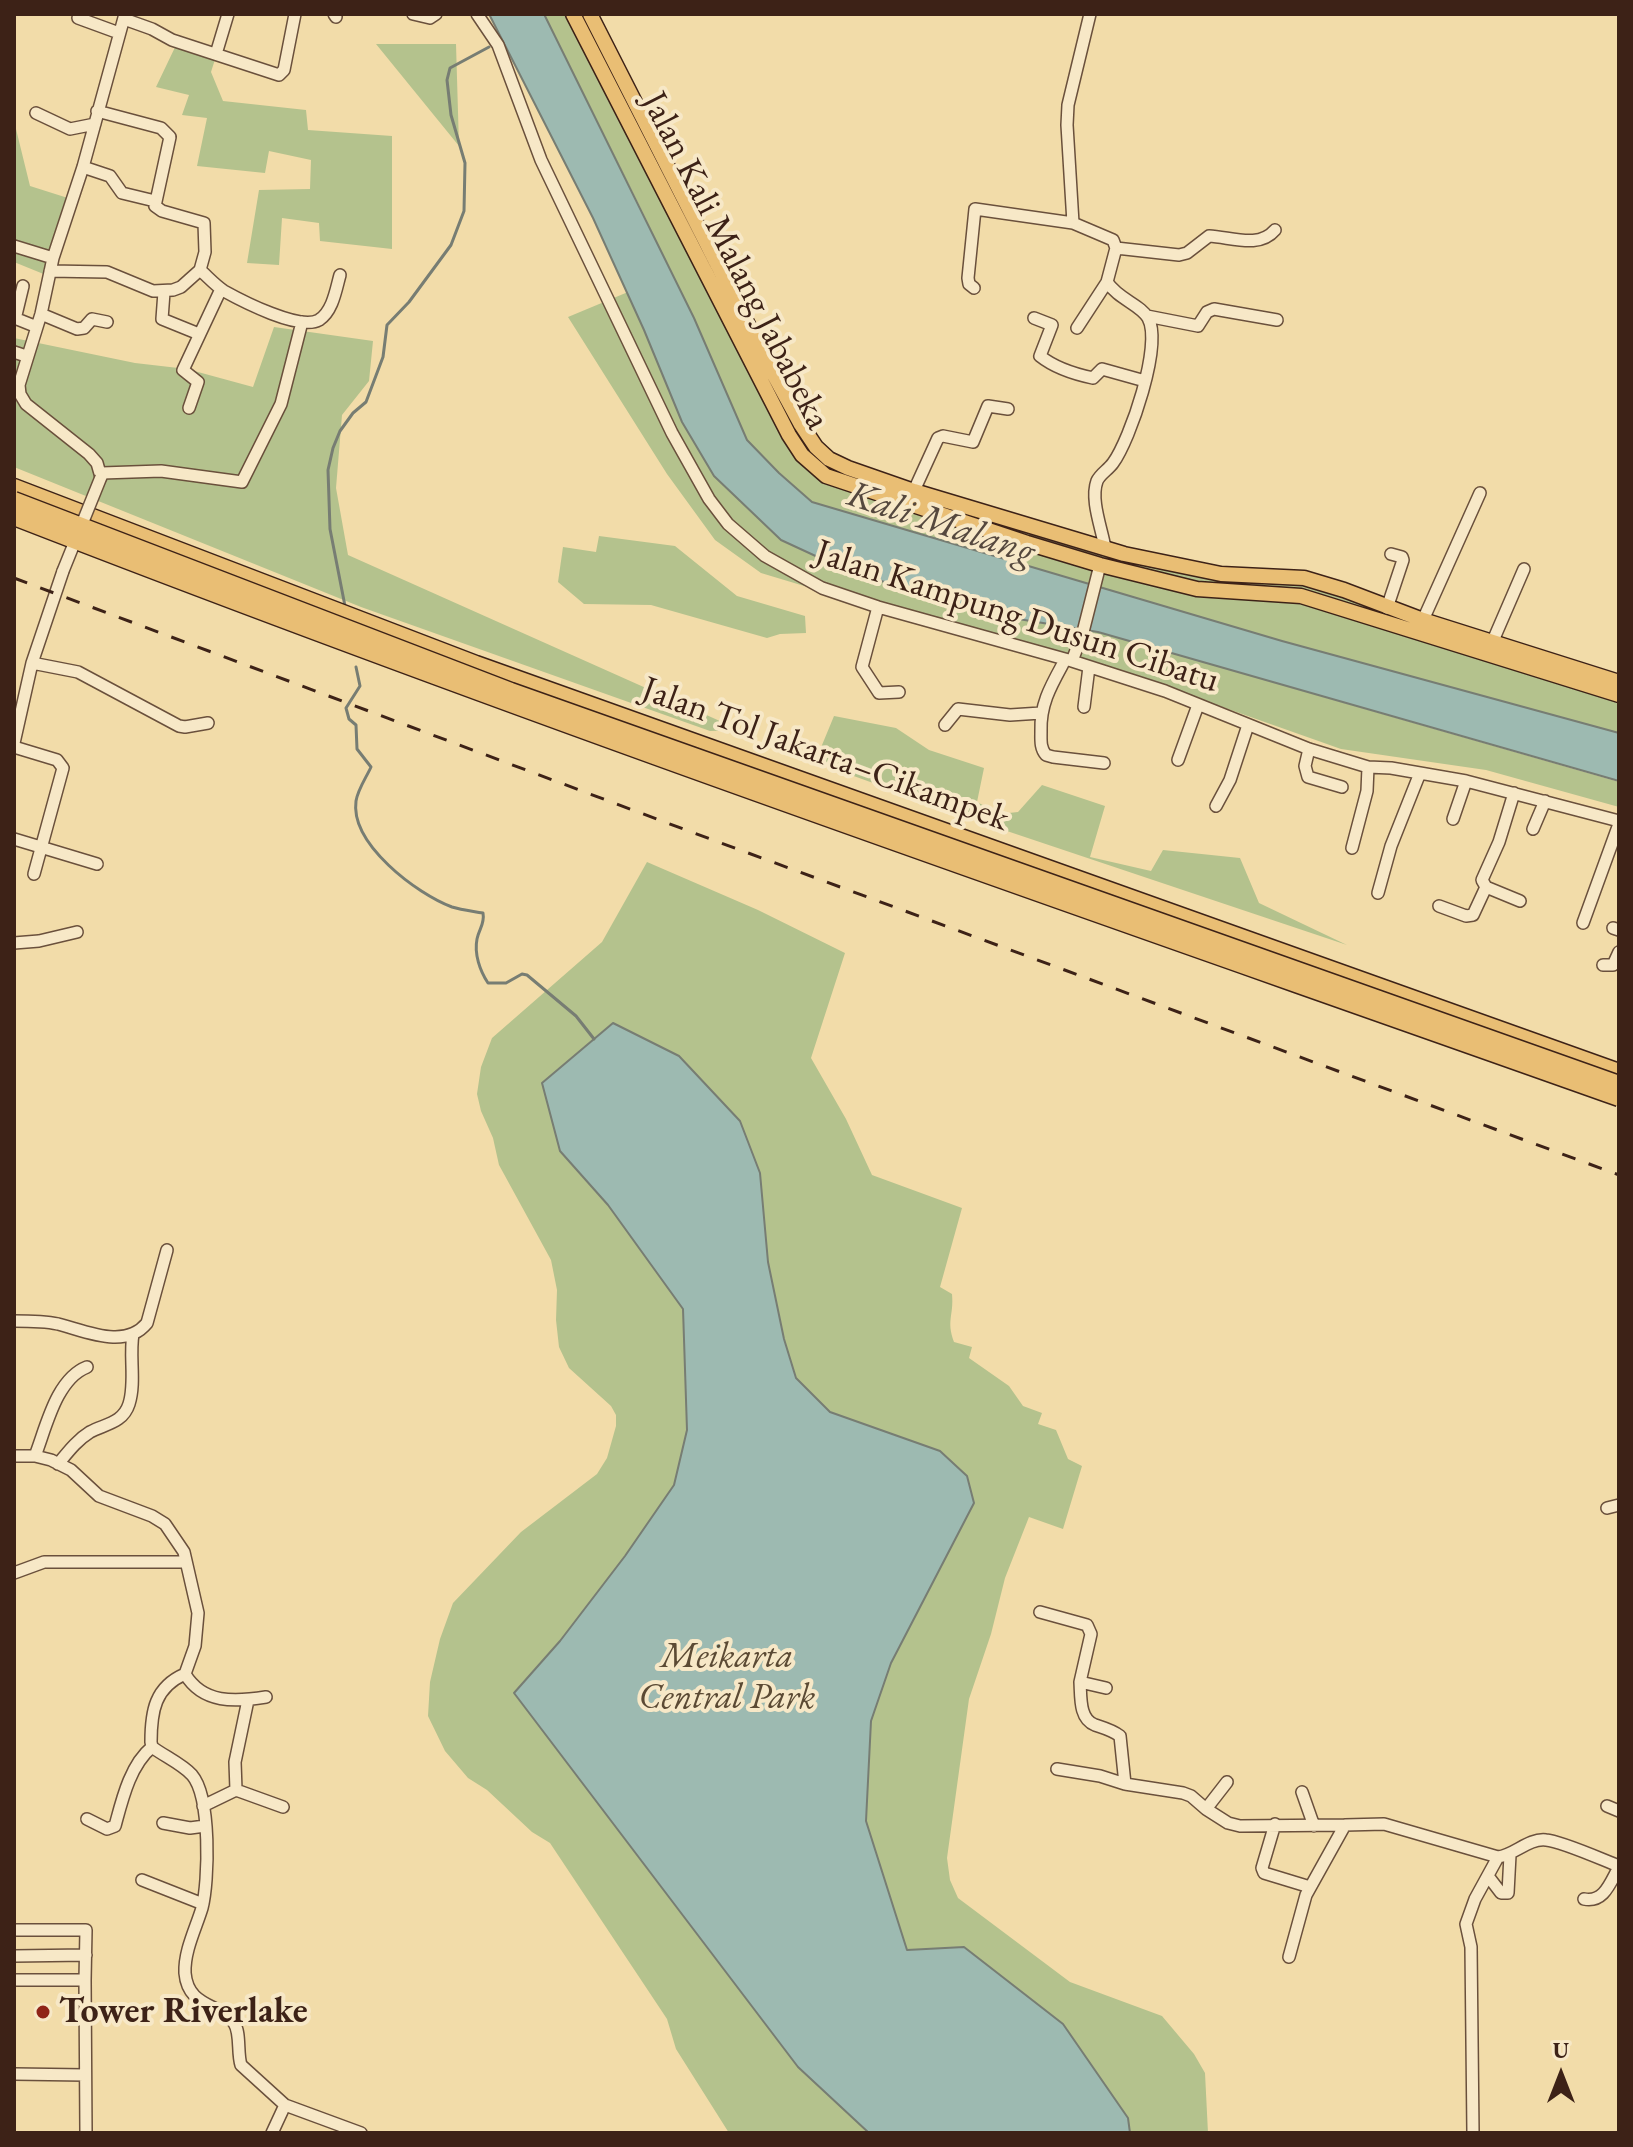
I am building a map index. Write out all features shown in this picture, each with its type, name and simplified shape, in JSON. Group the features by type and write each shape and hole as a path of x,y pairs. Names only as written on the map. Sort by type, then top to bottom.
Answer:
{"highway":[{"name":"Jalan Tol Jakarta–Cikampek","path":"14,487 506,674 1619,1072"},
{"path":"14,500 511,691 1619,1084"},
{"path":"14,518 509,705 1619,1101"}],"main road":[{"name":"Jalan Kali Malang Jababeka","path":"573,14 802,455 826,476 1105,548 1221,574 1304,578 1492,643 1619,682"},
{"name":"Jalan Kali Malang Jababeka","path":"590,14 768,364 816,447 829,459 911,498 1027,543 1100,565 1197,589 1301,596 1619,695"},
{"path":"1027,543 1032,527"},
{"path":"1338,607 1344,590"}],"street":[{"path":"216,54 228,14"},
{"path":"101,475 89,454 35,412 20,394 19,385 124,16 216,54 279,75 284,70 295,14"},
{"path":"413,14 430,18 436,14"},
{"name":"Jalan Kampung Dusun Cibatu","path":"477,14 498,45 541,160 672,433 709,499 728,524 765,556 822,588 878,607 1069,660 1198,705 1309,749 1368,767 1466,781 1619,823"},
{"path":"1073,223 1067,115 1071,86 1090,14"},
{"path":"78,18 119,33"},
{"path":"50,271 107,272 153,291 164,292 181,287 200,270 206,240 204,223 158,209 155,201 169,133 161,128 97,111"},
{"path":"36,113 70,129 95,124"},
{"path":"83,167 110,176 122,193 155,201"},
{"path":"974,288 968,278 975,209 1073,223 1110,237 1116,248 1107,282 1077,328"},
{"path":"1116,248 1179,255 1187,253 1209,236 1258,241 1269,237 1275,230"},
{"path":"14,246 53,258"},
{"path":"200,270 221,289 267,312 302,322 318,320 326,313 340,275"},
{"path":"1107,282 1114,293 1147,316 1198,326 1207,312 1214,309 1277,320"},
{"path":"23,286 16,315 21,321 37,327"},
{"path":"189,408 198,382 183,370 221,289"},
{"path":"164,292 162,319 199,334"},
{"path":"41,314 77,329 84,328 92,319 107,322"},
{"path":"1105,548 1095,493 1098,479 1114,463 1145,381 1153,350 1152,330 1147,316"},
{"path":"1034,318 1052,325 1041,355 1047,361 1069,373 1093,378 1102,369 1145,381"},
{"path":"101,475 161,471 242,482 281,404 302,322"},
{"path":"14,352 26,356"},
{"path":"911,498 940,437 973,442 989,405 1008,409"},
{"path":"34,874 63,768 57,760 14,745 32,663 63,571 101,475"},
{"path":"1423,620 1480,493"},
{"path":"1387,608 1403,560 1391,554"},
{"path":"1100,565 1083,632 1069,660 1049,688 1041,713 1042,750 1046,755 1104,763"},
{"path":"1492,643 1524,569"},
{"path":"878,607 862,667 879,693 899,692"},
{"path":"32,663 78,672 179,726 208,723"},
{"path":"1084,707 1089,667"},
{"path":"1178,760 1198,705"},
{"path":"945,725 958,709 1010,715 1041,713"},
{"path":"1216,806 1230,780 1248,725"},
{"path":"1309,749 1305,766 1308,777 1342,787"},
{"path":"1352,848 1367,791 1368,767"},
{"path":"1378,893 1391,846 1420,773"},
{"path":"1453,819 1466,781"},
{"path":"1514,793 1499,842 1482,880 1486,887 1520,901"},
{"path":"1533,829 1545,801"},
{"path":"1583,923 1619,823"},
{"path":"14,839 97,864"},
{"path":"1439,906 1471,917 1486,887"},
{"path":"14,943 77,932"},
{"path":"1603,965 1613,965 1619,952"},
{"path":"14,1321 55,1324 103,1337 141,1331 147,1323 167,1250"},
{"path":"58,1464 83,1437 123,1416 132,1387 130,1353 133,1334"},
{"path":"35,1456 67,1382 76,1371 87,1367"},
{"path":"14,1456 35,1456 71,1470 99,1496 158,1519 181,1547 198,1613 195,1646 185,1674 171,1681 159,1693 151,1735 152,1747"},
{"path":"14,1573 27,1567 56,1562 183,1562"},
{"path":"1040,1612 1087,1625 1089,1629 1091,1634 1080,1682 1086,1720 1120,1736 1125,1784"},
{"path":"185,1674 196,1689 206,1695 248,1700 266,1697"},
{"path":"1080,1682 1106,1688"},
{"path":"236,1790 235,1762 248,1700"},
{"path":"152,1747 192,1775 203,1806 207,1843 206,1891 186,1958 187,1984 201,2001 234,2023 241,2065 285,2105 361,2133"},
{"path":"87,1819 107,1829 115,1826 128,1784 143,1754 152,1747"},
{"path":"1057,1769 1183,1793 1228,1823 1314,1826 1384,1824 1504,1856"},
{"path":"1206,1809 1227,1782"},
{"path":"203,1806 236,1790 283,1807"},
{"path":"1302,1792 1314,1826"},
{"path":"1607,1806 1619,1811"},
{"path":"163,1823 190,1828 205,1826"},
{"path":"1275,1824 1262,1868 1264,1873 1310,1887"},
{"path":"1289,1957 1297,1921 1310,1887 1345,1825"},
{"path":"1473,2133 1471,1947 1466,1924 1475,1899 1504,1856 1526,1844 1545,1840 1619,1867 1600,1898 1594,1901 1584,1899"},
{"path":"1488,1876 1501,1893 1508,1893 1504,1856"},
{"path":"142,1880 203,1904"},
{"path":"14,1930 86,1930 86,2133"},
{"path":"14,1956 86,1955"},
{"path":"14,1980 85,1980"},
{"path":"14,2074 85,2075"},
{"path":"272,2133 285,2105"}],"green space":[{"path":"544,14 590,14 768,364 829,459 1124,554 1304,578 1619,682 1619,733 1282,641 812,502 747,440 646,219"},
{"path":"178,41 218,50 211,72 223,101 306,110 308,130 392,136 392,249 320,241 319,223 282,218 279,265 247,263 259,190 310,189 311,160 269,151 265,173 197,166 207,118 182,115 189,95 156,87"},
{"path":"376,44 456,44 459,146"},
{"path":"14,128 30,186 71,199 46,275 14,262"},
{"path":"628,292 714,476 782,540 848,571 994,615 1098,632 1619,782 1619,807 1486,770 1341,749 1115,669 874,607 761,573 715,540 667,474 568,317"},
{"path":"274,327 373,341 369,381 342,415 336,488 348,555 740,730 710,731 361,607 14,467 14,338 135,363 187,369 253,387"},
{"path":"599,536 675,546 737,596 805,616 806,633 767,638 651,605 584,604 558,582 563,547 596,552"},
{"path":"834,716 896,728 929,750 984,768 977,802 1000,814 1018,812 1042,785 1105,806 1090,857 1151,871 1163,850 1240,858 1259,903 1347,945 992,826 815,762"},
{"name":"Meikarta Central Park","path":"647,862 758,910 845,953 811,1058 846,1119 872,1175 962,1208 940,1287 952,1294 951,1328 954,1342 972,1347 969,1358 1009,1386 1023,1406 1042,1413 1038,1424 1056,1430 1068,1459 1082,1466 1063,1529 1029,1517 1005,1578 991,1634 969,1699 947,1858 950,1880 958,1898 1070,1982 1162,2016 1194,2054 1205,2073 1208,2133 729,2133 676,2049 667,2019 550,1843 532,1832 487,1790 468,1778 445,1751 428,1716 430,1682 440,1639 453,1603 521,1532 597,1474 607,1458 616,1426 616,1415 611,1406 569,1368 559,1347 557,1290 551,1260 499,1165 477,1094 481,1067 492,1038 602,942"}],"water":[{"path":"489,14 544,14 694,318 747,440 812,502 1282,641 1619,733 1619,781 1098,632 994,615 848,571 781,540 714,476 682,422 593,218"},
{"path":"613,1023 679,1056 740,1121 760,1173 768,1262 784,1339 796,1378 830,1412 940,1451 967,1476 974,1503 891,1663 871,1721 866,1821 907,1950 964,1947 1063,2024 1128,2118 1130,2133 869,2133 798,2067 514,1693 560,1641 674,1485 687,1430 683,1309 608,1205 560,1151 542,1083"}],"waterway":[{"path":"345,606 330,529 328,470 333,448 340,431 366,402 383,357 387,325 409,302 451,245 464,211 465,163 451,115 447,80 450,68 489,47"},
{"path":"356,667 360,686 346,708 349,719 356,725 357,749 371,767 356,801 357,817 364,834 389,865 421,891 452,907 483,913 476,951 488,983 506,983 522,974 527,975 576,1016 594,1039"}],"railway":[{"path":"14,578 1619,1175"}],"place":[{"name":"Tower Riverlake","path":"43,2012"}],"water label":[{"name":"Kali Malang","path":"941,524"}]}
